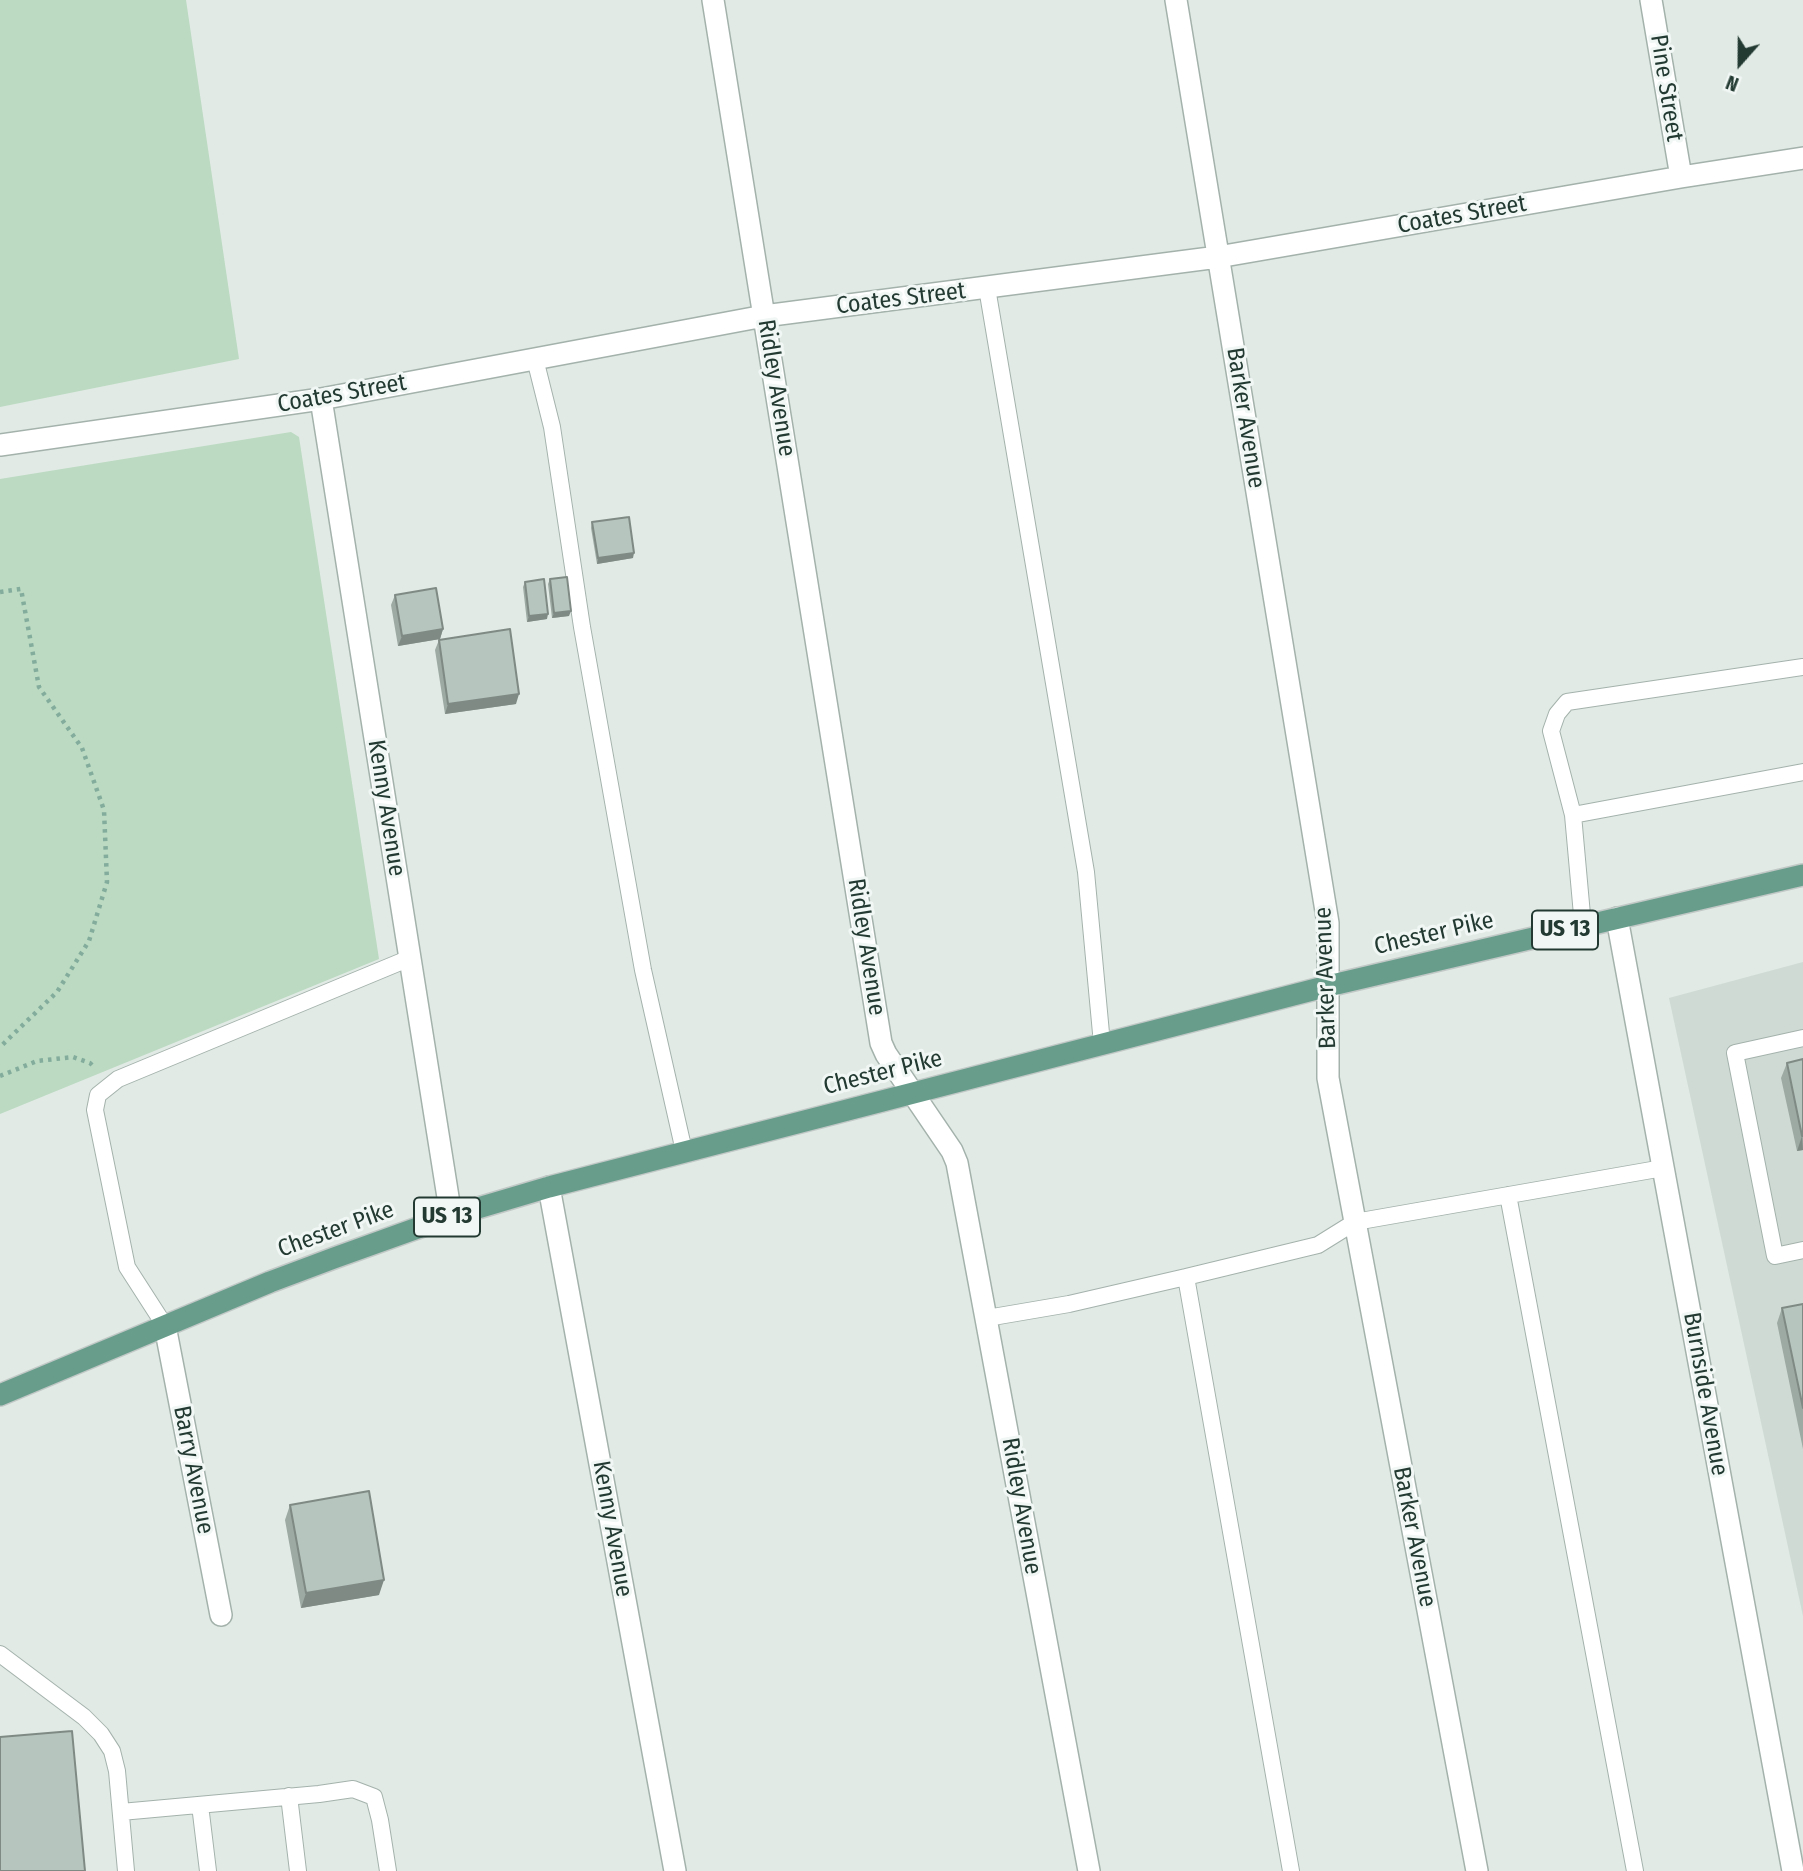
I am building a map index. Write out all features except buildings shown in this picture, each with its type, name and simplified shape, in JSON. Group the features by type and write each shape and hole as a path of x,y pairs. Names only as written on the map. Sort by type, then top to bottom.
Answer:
{"main road":[{"name":"Chester Pike","path":"0,1395 321,1262 451,1216 549,1186 1328,986 1803,875"}],"street":[{"name":"Ridley Avenue","path":"713,0 881,1043 952,1151 957,1163 1089,1871"},
{"name":"Barker Avenue","path":"1176,0 1328,923 1328,1078 1477,1871"},
{"name":"Pine Street","path":"1651,0 1681,177"},
{"name":"Coates Street","path":"0,445 321,399 764,316 1219,257 1803,158"},
{"name":"Kenny Avenue","path":"321,399 451,1216"},
{"name":"Burnside Avenue","path":"1617,918 1793,1871"},
{"name":"Kenny Avenue","path":"549,1186 675,1871"},
{"name":"Barry Avenue","path":"165,1326 221,1615"}],"lane":[{"path":"987,288 1086,872 1102,1044"},
{"path":"535,359 552,427 582,627 643,970 684,1151"},
{"path":"1583,926 1573,815 1551,731 1557,713 1567,702 1803,667"},
{"path":"1573,815 1803,772"},
{"path":"165,1326 127,1267 95,1110 98,1095 118,1079 410,958"},
{"path":"1803,1038 1735,1053 1775,1256 1803,1250"},
{"path":"986,1318 1069,1304 1318,1245 1355,1222 1664,1168"},
{"path":"1508,1195 1635,1871"},
{"path":"1185,1277 1291,1871"},
{"path":"0,1654 84,1717 101,1734 112,1751 117,1771 126,1871"},
{"path":"121,1812 353,1788 374,1797 388,1871"},
{"path":"289,1796 298,1871"},
{"path":"200,1805 208,1871"}],"path":[{"path":"0,592 21,589 39,687 82,748 104,810 107,882 89,941 57,992 0,1047"},
{"path":"0,1076 37,1060 74,1058 90,1063 104,1091"}],"shaded area":[{"path":"1803,962 1803,1616 1669,998"}],"green space":[{"path":"0,0 186,0 239,359 0,407"},
{"path":"291,432 299,437 379,959 0,1114 0,479"}]}
